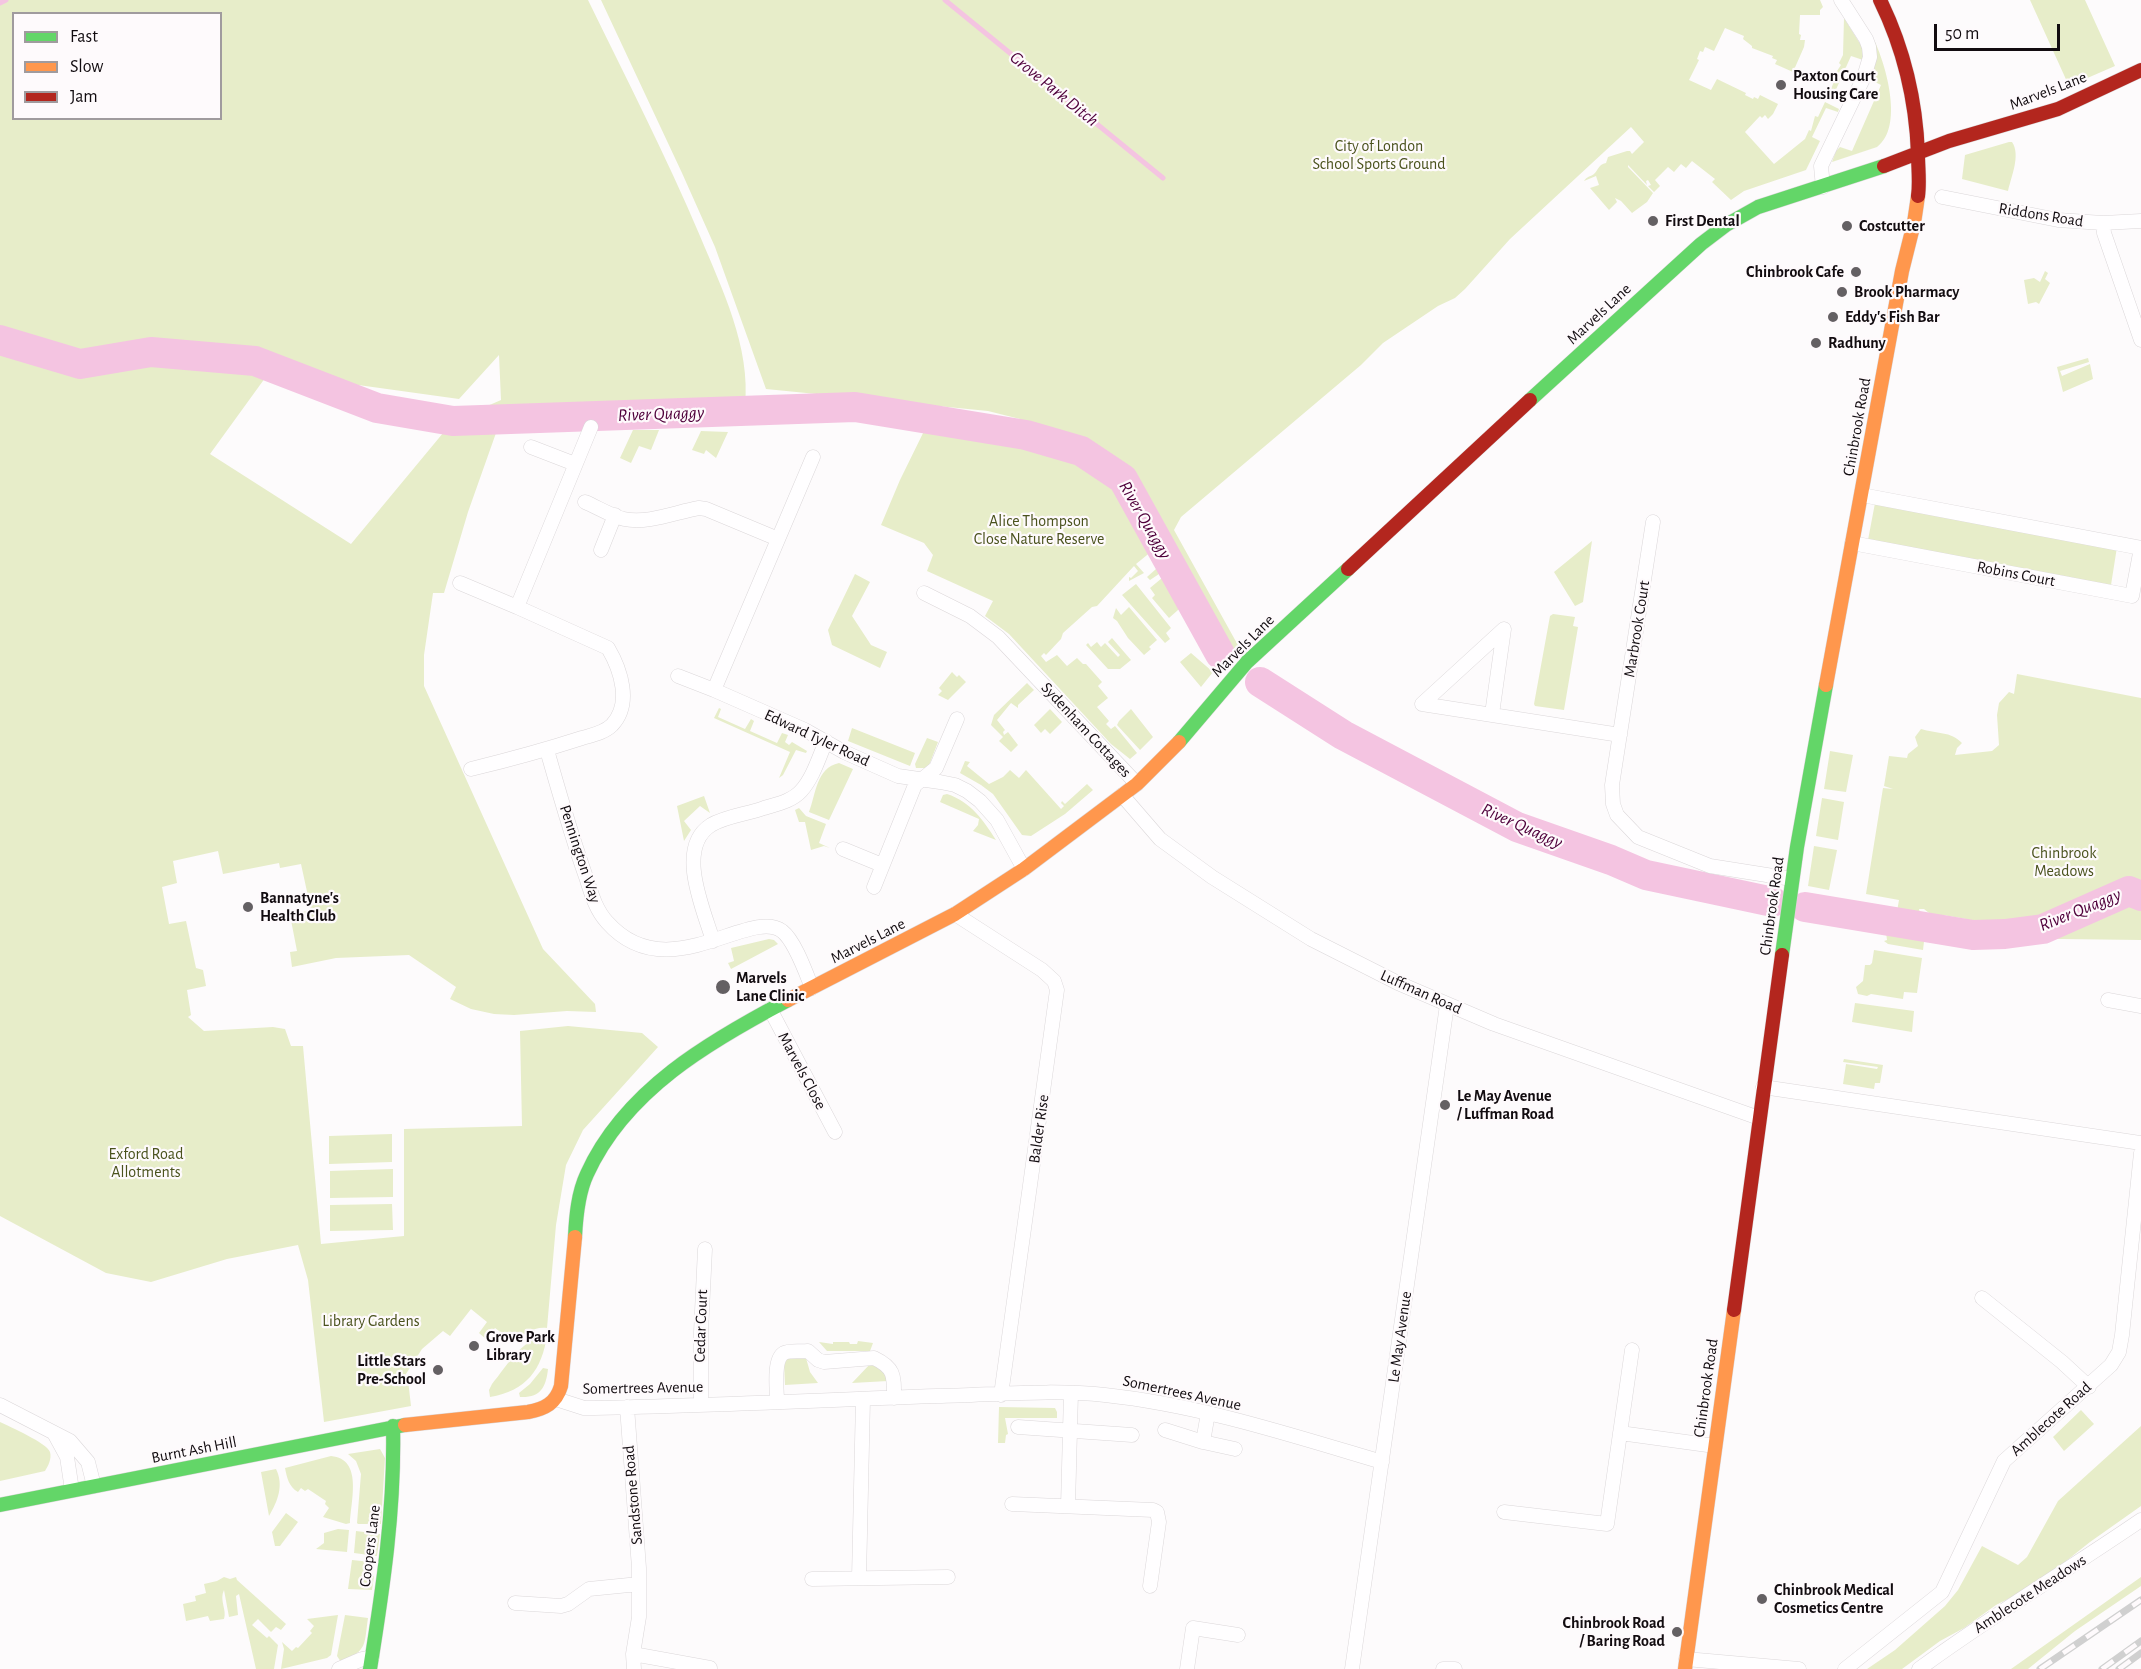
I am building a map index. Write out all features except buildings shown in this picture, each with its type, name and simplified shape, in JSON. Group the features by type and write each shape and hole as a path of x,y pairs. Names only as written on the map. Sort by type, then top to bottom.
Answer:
{"street":[{"path":"1823,186 1821,166 1864,77 1870,57 1866,39 1841,0"},
{"name":"Chinbrook Road","path":"1686,1664 1792,879 1902,271 1918,194 1916,111 1903,50 1880,0"},
{"name":"Marvels Lane","path":"556,1399 560,1393 563,1371 577,1209 583,1185 593,1160 626,1113 687,1058 718,1037 770,1009 955,914 1024,869 1137,784 1185,736 1247,662 1596,339 1713,234 1758,207 1875,170 1949,141 2058,109 2141,70"},
{"name":"Riddons Road","path":"1942,197 2058,220 2103,223 2141,221"},
{"path":"2103,223 2104,233 2141,340"},
{"path":"517,607 591,427"},
{"path":"531,447 575,464"},
{"path":"714,690 813,457"},
{"name":"Robins Court","path":"1852,543 2132,596 2141,548 1862,495"},
{"path":"585,502 615,515 637,520 699,508 717,512 778,539"},
{"path":"601,550 615,515"},
{"name":"Marbrook Court","path":"1653,522 1612,785 1617,815 1638,837 1710,866 1792,879"},
{"path":"460,582 605,645 614,659 623,686 622,704 618,717 609,728 547,750 471,769"},
{"name":"Sydenham Cottages","path":"924,593 960,610 992,631 1137,784"},
{"path":"1492,714 1504,629 1422,704 1620,735"},
{"name":"Edward Tyler Road","path":"678,676 805,730 844,752 898,776 955,785 974,795 997,820 1024,869"},
{"path":"874,887 915,785 936,768 957,719"},
{"path":"713,941 692,867 694,849 704,832 713,824 771,806 797,795 807,782 826,741"},
{"name":"Pennington Way","path":"547,750 578,854 598,910 606,921 630,940 653,948 673,950 757,928 780,929 796,951 812,988"},
{"name":"Luffman Road","path":"1122,795 1160,839 1246,899 1311,939 1398,983 1533,1040 1759,1118"},
{"path":"843,849 882,865"},
{"name":"Balder Rise","path":"955,914 1042,970 1053,981 1057,990 1001,1395"},
{"path":"2108,1000 2141,1006"},
{"name":"Le May Avenue","path":"1352,1669 1447,1005"},
{"name":"Marvels Close","path":"770,1009 835,1132"},
{"path":"1763,1087 2141,1143"},
{"name":"Amblecote Road","path":"1845,1669 1942,1592 2004,1461 2089,1387 2115,1360 2120,1345 2141,1153"},
{"name":"Cedar Court","path":"701,1404 700,1332 705,1249"},
{"path":"1982,1298 2089,1387"},
{"path":"1504,1512 1607,1524 1632,1350"},
{"path":"777,1401 777,1371 780,1356 785,1352 808,1351 824,1362 874,1358 882,1362 890,1367 894,1380 894,1398"},
{"path":"1068,1506 1071,1393"},
{"name":"Somertrees Avenue","path":"556,1399 584,1408 1071,1393 1153,1401 1208,1413 1382,1462"},
{"path":"393,1426 536,1411 548,1407 556,1399"},
{"path":"859,1578 863,1399"},
{"path":"0,1405 70,1441 86,1458 94,1486"},
{"name":"Sandstone Road","path":"627,1407 639,1584 639,1617 633,1654 634,1669"},
{"path":"1203,1442 1208,1413"},
{"name":"Burnt Ash Hill","path":"0,1505 393,1426"},
{"name":"Coopers Lane","path":"371,1663 392,1502 395,1456 393,1426"},
{"path":"1018,1426 1132,1435"},
{"path":"1165,1430 1235,1449"},
{"path":"1620,1433 1715,1446"},
{"path":"55,1434 67,1457 72,1490"},
{"path":"1012,1504 1157,1512 1159,1522 1150,1586"},
{"name":"Amblecote Meadows","path":"1920,1669 1974,1630 2073,1567 2141,1520"},
{"path":"812,1579 948,1577"},
{"path":"515,1603 561,1606 568,1604 589,1589 639,1584"},
{"path":"1187,1669 1193,1628 1238,1635"},
{"path":"633,1654 710,1668"},
{"path":"339,1669 363,1659 371,1663"},
{"path":"1686,1664 1799,1669"},
{"path":"1443,1669 1455,1669"}],"green space":[{"path":"0,0 588,0 674,176 725,298 744,362 745,406 456,421 496,433 468,512 444,593 433,593 424,655 424,686 543,949 595,1004 596,1012 567,1011 514,1015 471,1009 450,999 456,987 409,955 336,958 292,967 290,952 297,951 290,915 311,910 301,864 280,868 279,863 223,874 218,851 173,861 177,883 162,887 169,924 186,921 196,968 203,970 206,986 187,990 191,1015 188,1017 204,1031 273,1027 285,1029 291,1046 303,1046 321,1244 404,1236 404,1129 522,1126 520,1031 568,1026 642,1033 658,1047 583,1130 566,1165 556,1225 547,1328 529,1331 514,1342 495,1328 486,1339 479,1333 487,1322 471,1309 450,1336 443,1331 422,1349 404,1377 408,1380 411,1406 324,1422 308,1280 298,1245 227,1259 151,1282 106,1273 0,1216","holes":["499,355 501,400 453,421 351,544 210,454 281,356 351,384 459,399"]},
{"name":"City of London School Sports Ground","path":"601,0 1820,0 1823,7 1820,15 1800,15 1800,40 1805,40 1793,72 1775,64 1777,60 1772,58 1773,56 1752,48 1743,39 1744,36 1725,28 1714,51 1705,47 1703,52 1700,51 1697,59 1699,60 1689,80 1711,90 1717,79 1746,93 1745,95 1753,99 1754,97 1758,99 1760,95 1778,104 1768,119 1765,115 1762,118 1760,116 1745,132 1774,164 1805,139 1809,130 1811,131 1815,116 1818,117 1825,102 1839,109 1838,112 1826,108 1812,137 1820,141 1806,170 1744,191 1731,200 1712,182 1715,179 1692,161 1686,168 1681,164 1674,172 1668,167 1655,180 1660,186 1654,192 1648,186 1651,185 1648,180 1647,185 1628,165 1653,193 1647,202 1632,213 1615,198 1617,202 1609,210 1590,188 1599,185 1596,176 1584,181 1606,163 1608,157 1627,151 1632,154 1644,142 1631,127 1510,239 1455,298 1438,306 1383,343 1361,365 1181,517 1174,530 1239,647 1228,654 1126,475 1082,446 1083,440 1019,424 1020,419 988,411 766,389 715,247"},
{"path":"2030,0 2085,0 2115,66 2069,86"},
{"path":"1844,18 1864,50 1863,60 1851,56 1834,94 1844,99 1843,101 1829,94 1835,79 1833,77 1841,65 1839,63 1843,55"},
{"path":"1875,42 1888,80 1890,126 1885,138 1877,147 1832,162 1840,147 1852,151 1881,85 1873,81"},
{"path":"2012,142 2016,153 2008,191 1962,179 1965,155"},
{"path":"2045,271 2048,273 2045,279 2050,283 2039,304 2036,302 2028,304 2024,280 2034,278 2040,282"},
{"path":"2088,358 2089,362 2060,371 2062,376 2090,364 2093,379 2063,392 2057,367"},
{"name":"Alice Thompson Close Nature Reserve","path":"927,425 964,427 1014,436 1080,455 1121,483 1155,544 1152,551 1136,564 1144,573 1129,581 1129,577 1131,578 1138,571 1134,566 1097,606 1092,607 1063,633 1061,639 1046,655 1044,653 1041,656 1046,662 1057,655 1067,666 1077,658 1086,664 1102,682 1098,686 1108,698 1097,707 1109,721 1106,724 1111,729 1115,726 1137,753 1130,759 1111,744 1009,634 985,616 993,601 927,571 933,555 924,543 881,525"},
{"path":"633,430 659,430 651,450 639,446 631,463 620,458"},
{"path":"701,431 728,432 716,458 706,450 704,454 692,450"},
{"path":"1875,503 2117,547 2111,585 1868,540"},
{"path":"1592,541 1583,602 1575,606 1554,572"},
{"path":"1165,561 1187,602 1169,618 1152,598 1155,595 1150,588 1162,578 1159,574 1150,580 1147,577"},
{"path":"855,574 870,582 852,616 871,645 887,652 880,668 832,645 828,630"},
{"path":"1136,584 1171,628 1166,633 1170,639 1165,643 1122,595"},
{"path":"1129,607 1157,640 1144,655 1113,618 1116,608 1121,615"},
{"path":"1553,614 1575,617 1573,626 1578,627 1564,710 1534,704 1550,616"},
{"path":"1112,638 1131,660 1120,669 1108,669 1086,645 1088,643 1091,647 1097,642 1101,647 1105,643 1118,657 1120,655 1108,642"},
{"path":"1191,653 1213,672 1201,687 1180,662"},
{"path":"952,672 966,682 948,700 938,695 942,691 939,688"},
{"name":"Chinbrook Meadows","path":"2017,674 2141,698 2141,940 1983,938 1980,933 1973,932 1968,927 1966,919 1943,915 1934,917 1924,909 1919,909 1920,913 1916,921 1906,921 1896,917 1899,900 1866,894 1883,788 1893,789 1884,786 1889,756 1907,758 1908,754 1918,746 1915,737 1921,729 1958,739 1962,743 1955,755 1992,751 1999,745 1997,715 1999,703 2009,692 2014,694"},
{"path":"1027,683 1034,690 1018,705 1018,708 1011,703 997,720 1005,730 1004,735 1008,732 1018,745 1011,752 999,741 1003,737 991,725 994,715"},
{"path":"719,708 721,709 718,717 745,729 751,719 754,721 750,731 777,743 782,733 788,735 785,742 789,745 792,742 807,751 806,753 796,750 783,775 779,778 790,752 714,718"},
{"path":"1050,709 1062,722 1050,734 1045,729 1041,733 1034,725"},
{"path":"1131,709 1153,737 1140,750 1117,725"},
{"path":"852,728 915,753 910,766 848,741"},
{"path":"927,738 938,742 928,768 916,768 915,764"},
{"path":"1830,751 1853,755 1846,792 1824,789"},
{"path":"965,761 970,762 967,766 989,784 1003,777 1010,770 1019,778 1026,770 1061,809 1064,806 1062,801 1065,804 1087,784 1093,790 1065,814 1031,836 1022,835 993,794 960,773"},
{"path":"839,763 853,769 829,820 809,812 821,776 831,766"},
{"path":"947,794 970,807 996,840 973,831 979,819 940,802 943,795"},
{"path":"704,796 710,813 700,806 684,821 691,830 684,841 677,806"},
{"path":"1822,798 1844,802 1838,840 1816,836"},
{"path":"799,808 806,816 826,824 819,843 830,848 824,846 811,850 805,822 799,822 795,810"},
{"path":"1814,846 1837,850 1829,890 1808,886"},
{"path":"1863,923 1925,933 1923,950 1888,944 1884,941 1887,940 1886,932 1869,930 1862,927"},
{"path":"769,939 778,944 731,969 728,963 734,961 731,948"},
{"path":"1874,950 1922,958 1917,993 1904,992 1903,999 1858,994 1856,987 1863,981 1865,965 1872,963"},
{"path":"1855,1003 1914,1011 1912,1032 1852,1022"},
{"path":"1844,1059 1883,1065 1880,1083 1875,1083 1874,1089 1843,1084 1846,1064 1877,1069 1878,1067 1843,1062"},
{"path":"392,1134 392,1162 329,1164 329,1136"},
{"path":"393,1169 393,1197 330,1198 330,1171"},
{"path":"392,1204 393,1230 330,1231 330,1205"},
{"path":"547,1335 541,1359 530,1377 513,1390 490,1397 489,1390 492,1384 515,1354 529,1342"},
{"path":"858,1341 873,1343 870,1351 827,1351 819,1342 857,1344"},
{"path":"789,1357 806,1358 810,1372 818,1383 785,1385 784,1363"},
{"path":"871,1363 882,1369 888,1381 852,1383"},
{"path":"543,1368 548,1369 546,1382 541,1390 533,1396 520,1397 519,1393"},
{"path":"999,1407 1055,1408 1057,1418 1005,1418 1008,1434 1005,1443 998,1443"},
{"path":"2081,1410 2094,1424 2064,1451 2053,1437"},
{"path":"0,1422 47,1448 50,1457 45,1471 0,1481"},
{"path":"2141,1426 2141,1506 2051,1573 1940,1641 1902,1669 1867,1669 1895,1650 1945,1606 1958,1590 1982,1546 2018,1565 2027,1557 2058,1501"},
{"path":"380,1449 385,1458 381,1524 358,1524 361,1474 356,1461 348,1454"},
{"path":"331,1456 348,1464 351,1472 353,1492 350,1523 346,1524 323,1517 329,1508 325,1504 326,1501 308,1489 305,1491 301,1488 298,1492 295,1490 290,1485 285,1468"},
{"path":"276,1469 280,1487 269,1516 261,1472"},
{"path":"286,1513 298,1522 280,1546 275,1546 272,1532"},
{"path":"338,1529 349,1530 347,1552 316,1549 324,1543 324,1533"},
{"path":"356,1531 380,1534 377,1556 354,1553"},
{"path":"352,1560 371,1562 369,1575 374,1576 372,1590 348,1589"},
{"path":"224,1577 230,1579 236,1577 286,1624 281,1630 276,1627 271,1632 258,1619 252,1625 278,1645 274,1669 256,1669 239,1594 236,1596 238,1615 229,1617 224,1590 222,1597 224,1619 210,1621 208,1616 186,1621 183,1604 196,1601 195,1596 206,1593 204,1584"},
{"path":"2141,1577 2141,1586 2075,1631 2028,1669 2011,1669"},
{"path":"338,1615 331,1655 327,1658 281,1669 284,1649 282,1642 292,1651 312,1633 310,1631 314,1626 307,1619"},
{"path":"345,1615 368,1618 363,1646 356,1654 341,1662 337,1656"}],"waterway":[{"path":"0,3 6,0"},
{"name":"Grove Park Ditch","path":"945,0 1163,178"},
{"name":"River Quaggy","path":"0,340 80,364 151,352 255,361 377,408 453,421 855,407 1026,435 1081,451 1123,479 1220,654"},
{"name":"River Quaggy","path":"971,426 983,418"},
{"name":"River Quaggy","path":"1260,682 1343,735 1517,827 1611,860 1646,875 1773,902"},
{"path":"2132,892 2141,887"},
{"name":"River Quaggy","path":"1805,907 1973,935 2005,934 2043,929 2129,891 2141,896"}],"railway":[{"path":"2040,1669 2141,1600"},
{"path":"2102,1669 2141,1641"},
{"path":"2119,1669 2141,1653"}],"traffic: fast":[{"path":"1530,400 1701,244 1726,225 1758,207 1884,166"},
{"path":"1179,742 1247,662 1348,569"},
{"path":"1782,955 1797,847 1826,685"},
{"path":"575,1237 578,1205 584,1181 603,1144 623,1117 672,1071 700,1051 788,1000"},
{"path":"0,1505 405,1425"},
{"path":"370,1669 384,1578 390,1518 393,1426"}],"traffic: slow":[{"path":"1826,685 1902,271 1918,196"},
{"path":"788,1000 955,914 1024,869 1137,784 1179,742"},
{"path":"405,1425 528,1412 545,1407 553,1401 561,1386 575,1237"},
{"path":"1685,1669 1734,1310"}],"traffic: jam":[{"path":"1880,0 1902,56 1915,114 1918,196"},
{"path":"1884,166 1949,141 2058,109 2141,70"},
{"path":"1348,569 1530,400"},
{"path":"1734,1310 1782,955"}],"place":[{"name":"Paxton Court Housing Care","path":"1781,85"},
{"name":"First Dental","path":"1653,221"},
{"name":"Costcutter","path":"1847,226"},
{"name":"Chinbrook Cafe","path":"1856,272"},
{"name":"Brook Pharmacy","path":"1842,292"},
{"name":"Eddy's Fish Bar","path":"1833,317"},
{"name":"Radhuny","path":"1816,343"},
{"name":"Bannatyne's Health Club","path":"248,907"},
{"name":"Marvels Lane Clinic","path":"723,987"},
{"name":"Le May Avenue / Luffman Road","path":"1445,1105"},
{"name":"Grove Park Library","path":"474,1346"},
{"name":"Little Stars Pre-School","path":"438,1370"},
{"name":"Chinbrook Medical Cosmetics Centre","path":"1762,1599"},
{"name":"Chinbrook Road / Baring Road","path":"1677,1632"}],"park label":[{"name":"Exford Road Allotments","path":"146,1163"},
{"name":"Library Gardens","path":"371,1321"}]}
